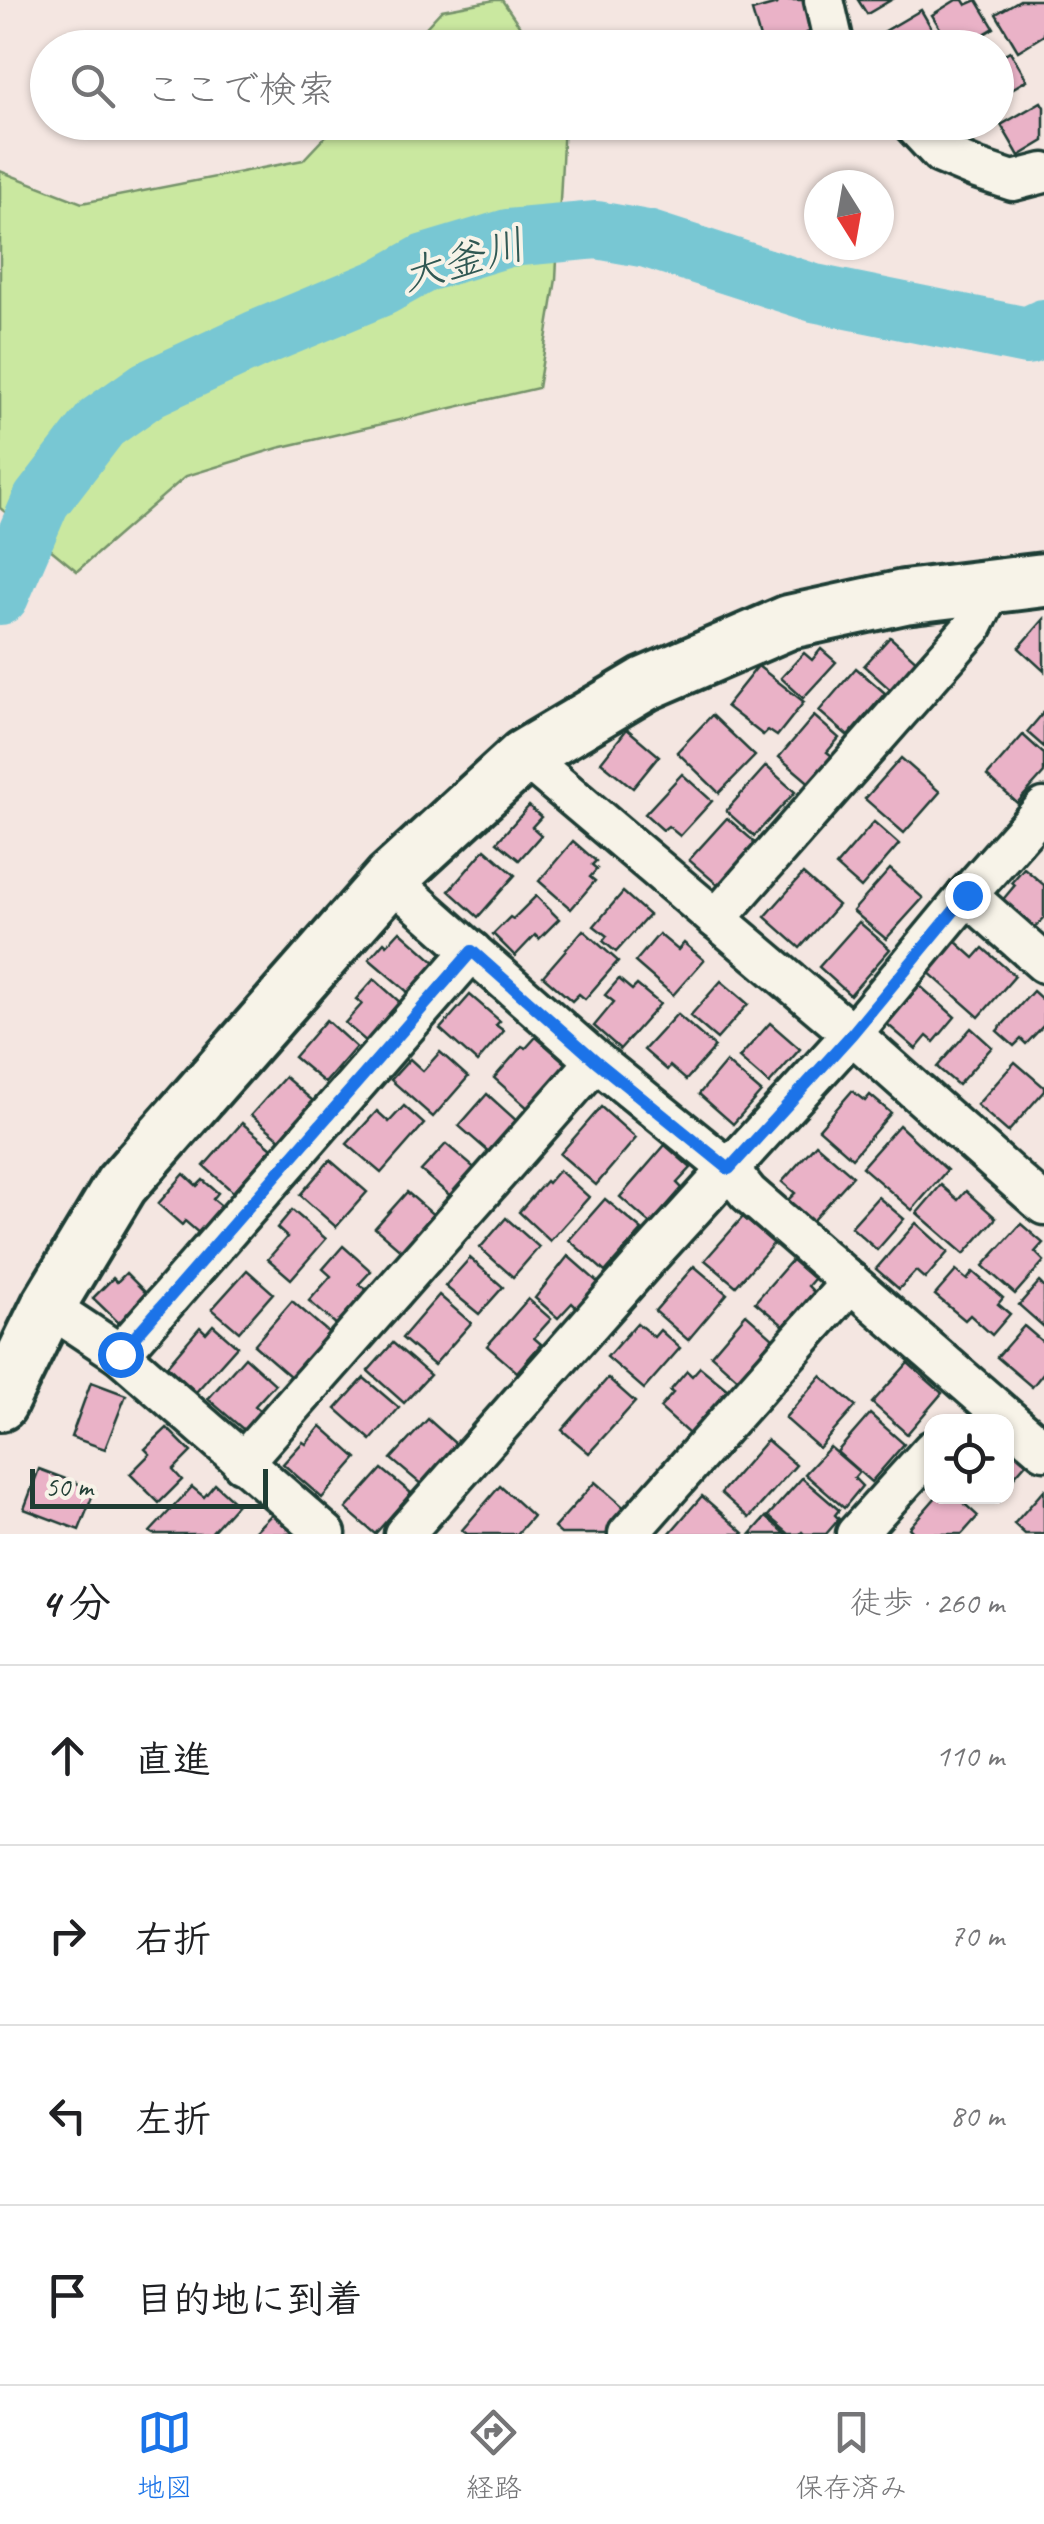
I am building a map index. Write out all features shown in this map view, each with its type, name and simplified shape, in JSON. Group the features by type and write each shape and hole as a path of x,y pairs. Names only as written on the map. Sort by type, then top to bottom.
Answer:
{"street":[{"path":"824,0 830,30"},
{"path":"928,140 941,154 1013,181 1044,173"},
{"path":"0,1404 48,1306 122,1186 390,878 524,756 645,684 789,622 904,597 1019,582"},
{"path":"716,919 972,628 1019,582"},
{"path":"524,756 852,1034 1044,1205"},
{"path":"404,1534 852,1034 1044,808"},
{"path":"390,878 596,1061 729,1169 748,1192 850,1282 968,1408 1044,1450"},
{"path":"967,895 1044,964"},
{"path":"120,1354 472,951"},
{"path":"242,1462 596,1061"},
{"path":"628,1534 850,1282"},
{"path":"48,1306 120,1354 326,1534"},
{"path":"856,1534 924,1459"}],"green space":[{"path":"502,0 522,30 424,30 442,10"},
{"path":"322,140 563,140 556,279 538,388 278,448 186,476 77,571 0,508 0,171 82,203 303,160"}],"building":[{"path":"776,0 805,0 814,30 758,30 752,11 777,4"},
{"path":"858,0 891,0 867,14"},
{"path":"956,0 963,0 966,5 977,0 994,28 941,30 932,15"},
{"path":"1020,0 1044,0 1044,35 1018,51 1014,30 1006,30 996,14"},
{"path":"921,10 933,30 887,30"},
{"path":"1014,58 1027,80 1014,88"},
{"path":"1041,102 1044,107 1044,141 1019,156 1010,140 1014,140 1014,118"},
{"path":"1044,619 1044,671 1019,648"},
{"path":"890,637 919,663 893,692 864,666"},
{"path":"821,649 836,662 803,698 781,678 804,653 812,660"},
{"path":"758,666 804,702 777,736 768,730 763,735 726,706"},
{"path":"856,668 885,693 848,736 819,711"},
{"path":"1044,712 1044,747 1027,732"},
{"path":"712,715 755,756 719,793 677,752"},
{"path":"814,716 839,738 827,752 836,759 813,786 779,757"},
{"path":"627,729 659,756 633,788 601,762"},
{"path":"1023,735 1044,754 1044,773 1017,803 987,776"},
{"path":"901,758 940,792 904,833 865,799"},
{"path":"766,766 795,792 754,836 726,811"},
{"path":"682,774 712,801 680,836 668,826 663,830 645,814"},
{"path":"529,806 541,817 532,827 541,835 519,860 497,842"},
{"path":"727,818 757,844 719,886 689,860"},
{"path":"874,822 899,844 861,888 836,866"},
{"path":"573,841 596,861 592,865 597,869 590,877 595,881 571,909 539,881"},
{"path":"485,849 515,875 478,917 449,891"},
{"path":"1024,868 1044,885 1044,918 1032,931 1000,903"},
{"path":"890,869 923,898 886,939 853,911"},
{"path":"803,874 838,905 800,948 765,917"},
{"path":"623,892 649,915 616,952 603,941 607,936 594,926"},
{"path":"536,896 559,919 539,939 535,935 515,956 493,934"},
{"path":"859,922 890,949 850,995 819,967"},
{"path":"583,930 618,961 585,999 579,994 572,1001 543,976"},
{"path":"400,931 436,963 409,993 369,959"},
{"path":"659,934 678,950 684,943 704,960 673,995 635,962"},
{"path":"955,941 974,958 983,948 1015,976 979,1017 928,972"},
{"path":"374,979 402,1004 368,1043 345,1023 362,1004 356,999"},
{"path":"619,979 632,990 637,985 660,1004 620,1049 594,1026 614,1002 605,995"},
{"path":"721,981 748,1004 717,1039 690,1016"},
{"path":"919,985 955,1017 934,1042 927,1036 916,1049 886,1023"},
{"path":"1033,991 1044,1001 1044,1025 1026,1044 1021,1039 1014,1046 997,1031"},
{"path":"470,995 500,1021 496,1025 504,1031 477,1062 440,1029"},
{"path":"677,1014 715,1047 686,1080 644,1050"},
{"path":"326,1020 356,1047 325,1083 294,1057"},
{"path":"770,1023 800,1049 769,1084 739,1058"},
{"path":"971,1028 992,1047 958,1085 937,1067"},
{"path":"536,1037 569,1066 530,1110 494,1078 522,1046 526,1048"},
{"path":"440,1052 468,1077 433,1117 391,1080 410,1059 423,1071"},
{"path":"726,1062 761,1092 733,1124 699,1094"},
{"path":"1015,1062 1044,1091 1008,1132 977,1105"},
{"path":"285,1077 313,1101 280,1139 251,1115"},
{"path":"852,1091 865,1101 870,1095 891,1113 852,1158 819,1129"},
{"path":"487,1094 518,1122 490,1153 459,1126"},
{"path":"404,1106 424,1124 381,1173 347,1144 377,1111 389,1122"},
{"path":"601,1107 636,1138 596,1185 560,1154"},
{"path":"242,1123 272,1148 233,1192 204,1166"},
{"path":"899,1125 947,1170 912,1210 862,1167"},
{"path":"446,1144 478,1171 453,1198 421,1171"},
{"path":"816,1144 853,1176 812,1221 788,1200 795,1193 782,1182"},
{"path":"665,1145 691,1168 677,1183 682,1188 651,1224 620,1197"},
{"path":"330,1160 367,1192 336,1227 300,1195"},
{"path":"559,1170 589,1197 550,1241 519,1212"},
{"path":"184,1174 197,1186 203,1180 218,1193 213,1199 224,1208 201,1235 158,1204"},
{"path":"941,1185 958,1200 966,1191 996,1218 964,1254 917,1213"},
{"path":"407,1192 436,1217 404,1253 375,1228"},
{"path":"878,1197 904,1219 877,1250 851,1227"},
{"path":"605,1199 642,1230 605,1272 569,1240"},
{"path":"292,1210 326,1239 291,1279 268,1259 287,1237 277,1228"},
{"path":"743,1217 774,1243 736,1286 705,1260"},
{"path":"506,1218 539,1247 513,1277 480,1248"},
{"path":"916,1223 948,1252 925,1279 916,1271 899,1289 876,1269"},
{"path":"1021,1224 1043,1243 1035,1252 1044,1261 1015,1294 983,1266"},
{"path":"343,1246 371,1271 359,1284 368,1291 338,1326 309,1301 331,1276 323,1269"},
{"path":"568,1256 601,1285 579,1310 572,1303 558,1318 535,1298"},
{"path":"470,1258 503,1287 479,1314 445,1286"},
{"path":"792,1260 814,1279 808,1286 814,1292 784,1326 755,1302"},
{"path":"694,1266 727,1294 688,1340 655,1311"},
{"path":"247,1270 273,1293 239,1332 212,1309"},
{"path":"956,1271 967,1280 973,1272 1003,1298 998,1304 1010,1314 992,1335 970,1315 965,1320 935,1295"},
{"path":"126,1273 147,1294 119,1323 93,1298 113,1278 117,1282"},
{"path":"1039,1282 1044,1287 1044,1327 1019,1305"},
{"path":"439,1295 471,1323 434,1365 402,1338"},
{"path":"528,1299 551,1319 534,1338 541,1344 517,1372 487,1346"},
{"path":"292,1301 329,1333 291,1377 254,1345"},
{"path":"746,1314 773,1338 738,1379 711,1355"},
{"path":"637,1323 654,1337 660,1330 680,1348 644,1389 607,1357"},
{"path":"213,1325 237,1346 196,1392 167,1366 200,1327 206,1333"},
{"path":"1024,1326 1044,1343 1044,1372 1032,1387 997,1357"},
{"path":"393,1343 430,1375 404,1403 368,1371"},
{"path":"245,1357 275,1384 255,1406 261,1411 244,1430 208,1399"},
{"path":"908,1363 942,1393 907,1434 872,1403"},
{"path":"700,1367 728,1390 689,1434 660,1408 687,1371 692,1376"},
{"path":"821,1376 856,1406 819,1448 785,1418"},
{"path":"364,1378 399,1408 371,1440 336,1409"},
{"path":"608,1378 635,1402 589,1453 562,1430"},
{"path":"91,1382 126,1395 105,1449 71,1437"},
{"path":"870,1414 904,1444 871,1482 837,1452"},
{"path":"428,1419 457,1445 422,1485 391,1459"},
{"path":"321,1426 357,1458 322,1498 283,1464"},
{"path":"167,1428 191,1452 173,1470 182,1480 159,1503 130,1474 150,1454 145,1449"},
{"path":"767,1440 796,1465 749,1518 721,1493"},
{"path":"830,1447 859,1472 854,1478 862,1486 844,1508 805,1474"},
{"path":"1014,1450 1027,1462 1014,1477"},
{"path":"39,1469 95,1490 79,1530 24,1509"},
{"path":"382,1469 411,1493 375,1534 346,1509"},
{"path":"802,1478 839,1510 835,1515 839,1519 826,1534 789,1534 768,1516"},
{"path":"595,1482 627,1510 606,1534 561,1534 554,1528"},
{"path":"215,1484 237,1504 210,1534 150,1532 192,1487 204,1497"},
{"path":"500,1486 533,1516 517,1534 467,1534 462,1530"},
{"path":"1044,1490 1044,1534 1025,1534 1014,1524"},
{"path":"702,1496 744,1533 669,1534"},
{"path":"930,1504 965,1504 978,1516 962,1534 915,1534 909,1528"},
{"path":"275,1511 298,1534 252,1534"},
{"path":"766,1517 786,1534 751,1534"}],"waterway":[{"name":"大釜川","path":"0,596 41,501 101,423 149,389 382,287 425,263 508,238 597,230 647,239 814,293 1027,336 1044,328"}],"route":[{"path":"120,1354 472,951 596,1061 729,1169 852,1034 967,895"}]}
